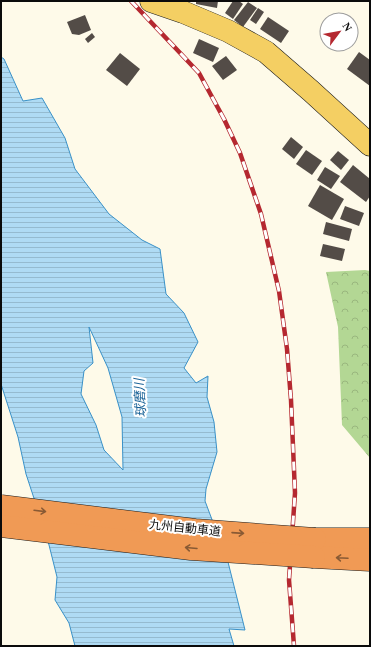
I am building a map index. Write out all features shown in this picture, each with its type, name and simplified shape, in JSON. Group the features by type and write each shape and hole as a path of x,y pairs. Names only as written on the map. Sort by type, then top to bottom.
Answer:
{"highway":[{"name":"九州自動車道","path":"1,506 195,530 314,548 370,560"},
{"name":"九州自動車道","path":"1,526 191,549 314,548 370,539"}],"main road":[{"path":"150,1 183,12 228,32 266,52 311,90 370,145"}],"green space":[{"path":"370,271 370,458 342,425 338,327 326,272"}],"water":[{"name":"球磨川","path":"1,57 4,59 23,101 42,98 65,138 75,169 109,214 142,240 160,249 166,294 184,313 198,342 184,368 196,383 208,376 207,397 214,422 217,452 206,489 205,501 228,562 245,630 229,629 234,646 75,646 69,623 55,600 57,577 48,541 26,474 18,437 1,384","holes":["89,327 108,368 122,417 123,470 104,450 96,425 81,394 84,371 93,363"]}],"building":[{"path":"196,1 218,1 217,8 196,4"},
{"path":"233,1 239,1 243,4 233,19 225,13"},
{"path":"248,2 257,8 243,27 234,20"},
{"path":"258,8 264,12 256,24 250,20"},
{"path":"85,15 91,30 79,35 72,34 67,22"},
{"path":"268,17 289,31 281,43 260,29"},
{"path":"92,33 95,37 88,43 85,39"},
{"path":"199,39 219,48 213,62 193,53"},
{"path":"359,52 370,60 370,86 347,69"},
{"path":"120,53 140,69 127,86 106,70"},
{"path":"226,56 237,70 223,80 212,66"},
{"path":"291,137 303,147 294,159 282,149"},
{"path":"306,150 322,161 312,175 296,164"},
{"path":"338,151 349,160 341,170 330,160"},
{"path":"353,165 370,179 370,196 366,202 340,182"},
{"path":"325,167 340,176 331,189 317,180"},
{"path":"320,185 344,199 332,220 308,206"},
{"path":"345,206 364,213 359,226 340,219"},
{"path":"326,222 352,229 349,241 323,234"},
{"path":"323,244 345,249 342,261 320,256"}],"railway":[{"path":"131,1 199,73 224,119 240,153 261,214 279,291 287,349 291,400 295,493 289,580 294,646"}]}
